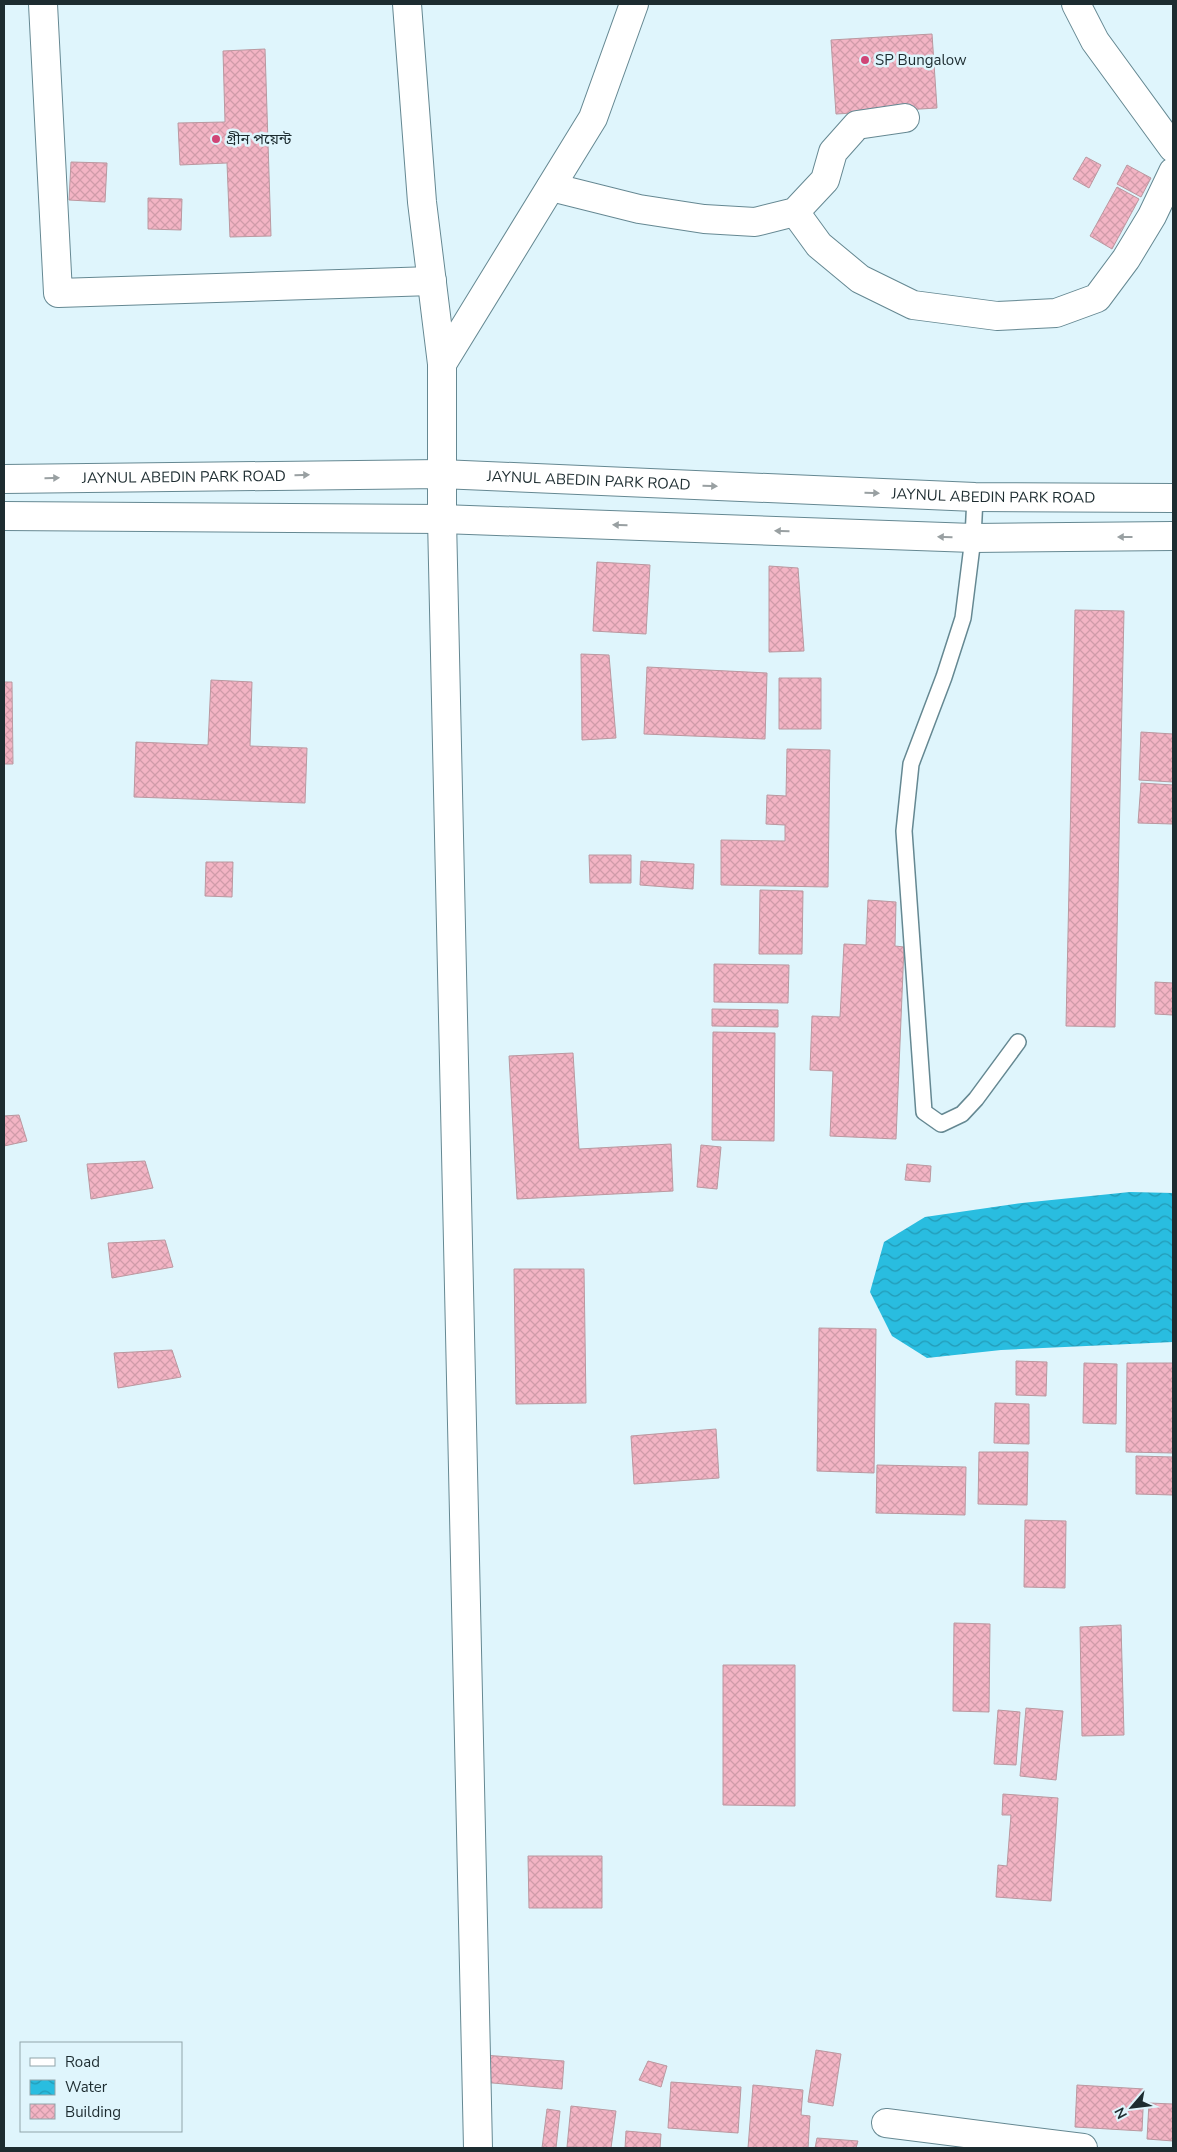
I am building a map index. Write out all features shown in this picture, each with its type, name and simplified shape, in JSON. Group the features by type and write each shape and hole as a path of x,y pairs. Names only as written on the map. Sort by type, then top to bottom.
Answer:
{"street":[{"path":"43,4 58,293 432,281"},
{"path":"407,4 422,202 442,364 441,474 478,2148"},
{"path":"442,364 593,118 634,4"},
{"path":"1076,4 1095,41 1173,148"},
{"path":"551,187 639,209 704,219 755,222 795,212 825,180 833,152 857,124 905,118"},
{"path":"795,212 819,245 860,279 913,305 997,316 1056,313 1097,298 1126,259 1152,216 1173,172"},
{"name":"JAYNUL ABEDIN PARK ROAD","path":"4,479 441,474 975,497 1173,498"},
{"path":"4,516 442,519 973,538 1173,536"},
{"path":"886,2124 1083,2148"}],"lane":[{"path":"975,497 973,538 963,618 944,677 911,764 904,831 924,1112 941,1124 962,1114 976,1099 1018,1042"}],"water":[{"path":"1130,1192 1173,1193 1173,1342 1001,1350 927,1358 892,1336 870,1292 884,1242 925,1217 1022,1203"}],"building":[{"path":"932,34 937,108 836,114 831,40"},
{"path":"265,49 271,236 230,237 227,163 180,165 178,123 225,122 223,51"},
{"path":"1086,157 1101,165 1089,188 1073,179"},
{"path":"71,162 107,163 105,202 69,200"},
{"path":"1127,165 1151,178 1141,197 1117,184"},
{"path":"1117,187 1139,199 1112,249 1090,236"},
{"path":"148,198 182,199 181,230 148,229"},
{"path":"597,562 650,565 646,634 593,631"},
{"path":"769,566 798,568 804,651 769,652"},
{"path":"1075,610 1124,611 1115,1027 1066,1026"},
{"path":"581,654 609,655 616,738 582,740"},
{"path":"647,667 767,673 765,739 644,734"},
{"path":"779,678 821,678 821,729 779,729"},
{"path":"211,680 252,682 250,746 307,748 305,803 134,797 136,742 208,745"},
{"path":"4,682 12,682 13,764 4,764"},
{"path":"1141,732 1173,734 1173,782 1139,780"},
{"path":"787,749 830,750 828,887 721,885 721,840 785,841 785,825 766,824 767,795 786,796"},
{"path":"1141,783 1173,785 1173,824 1138,823"},
{"path":"589,855 631,855 631,883 590,883"},
{"path":"641,861 694,864 693,889 640,885"},
{"path":"206,862 233,862 232,897 205,896"},
{"path":"760,890 803,891 802,954 759,954"},
{"path":"868,900 896,902 895,946 904,947 896,1139 830,1136 833,1071 810,1070 812,1016 840,1017 844,944 866,945"},
{"path":"714,964 789,965 788,1003 714,1002"},
{"path":"1155,982 1173,983 1173,1015 1155,1014"},
{"path":"712,1009 778,1010 778,1027 712,1026"},
{"path":"713,1032 775,1033 774,1141 712,1140"},
{"path":"573,1053 579,1149 671,1144 673,1191 517,1199 509,1056"},
{"path":"19,1115 27,1141 4,1146 4,1116"},
{"path":"701,1145 721,1147 717,1189 697,1187"},
{"path":"145,1161 153,1188 91,1199 87,1164"},
{"path":"907,1164 931,1166 930,1182 905,1180"},
{"path":"165,1240 173,1267 112,1278 108,1243"},
{"path":"514,1269 584,1269 586,1403 516,1404"},
{"path":"819,1328 876,1329 874,1473 817,1471"},
{"path":"172,1350 181,1377 118,1388 114,1353"},
{"path":"1016,1361 1047,1362 1046,1396 1016,1395"},
{"path":"1084,1363 1117,1364 1116,1424 1083,1423"},
{"path":"1127,1363 1173,1363 1173,1453 1126,1452"},
{"path":"995,1403 1029,1404 1029,1444 994,1443"},
{"path":"716,1429 719,1478 634,1484 631,1436"},
{"path":"979,1452 1028,1452 1027,1505 978,1504"},
{"path":"1136,1456 1173,1457 1173,1495 1136,1494"},
{"path":"877,1465 966,1467 965,1515 876,1513"},
{"path":"1025,1520 1066,1521 1065,1588 1024,1587"},
{"path":"954,1623 990,1624 989,1712 953,1711"},
{"path":"1121,1625 1124,1735 1082,1736 1080,1627"},
{"path":"723,1665 795,1665 795,1806 723,1805"},
{"path":"1026,1708 1063,1711 1056,1780 1020,1776"},
{"path":"998,1710 1020,1712 1016,1765 994,1764"},
{"path":"1003,1794 1058,1798 1051,1901 996,1897 998,1865 1007,1866 1011,1815 1002,1815"},
{"path":"528,1856 602,1856 602,1908 529,1908"},
{"path":"816,2050 841,2054 833,2106 808,2102"},
{"path":"483,2055 564,2061 562,2089 481,2082"},
{"path":"648,2061 667,2066 661,2087 639,2080"},
{"path":"671,2082 741,2087 738,2133 668,2128"},
{"path":"753,2085 803,2090 801,2115 810,2116 808,2148 748,2148"},
{"path":"1077,2085 1144,2089 1142,2131 1075,2127"},
{"path":"1149,2103 1173,2104 1173,2141 1147,2139"},
{"path":"571,2106 616,2111 611,2148 567,2147"},
{"path":"547,2109 560,2111 556,2148 542,2148"},
{"path":"626,2131 661,2134 660,2148 625,2148"},
{"path":"817,2138 858,2141 856,2148 815,2148"}],"place":[{"name":"SP Bungalow","path":"865,60"},
{"name":"গ্রীন পয়েন্ট","path":"216,139"}]}
